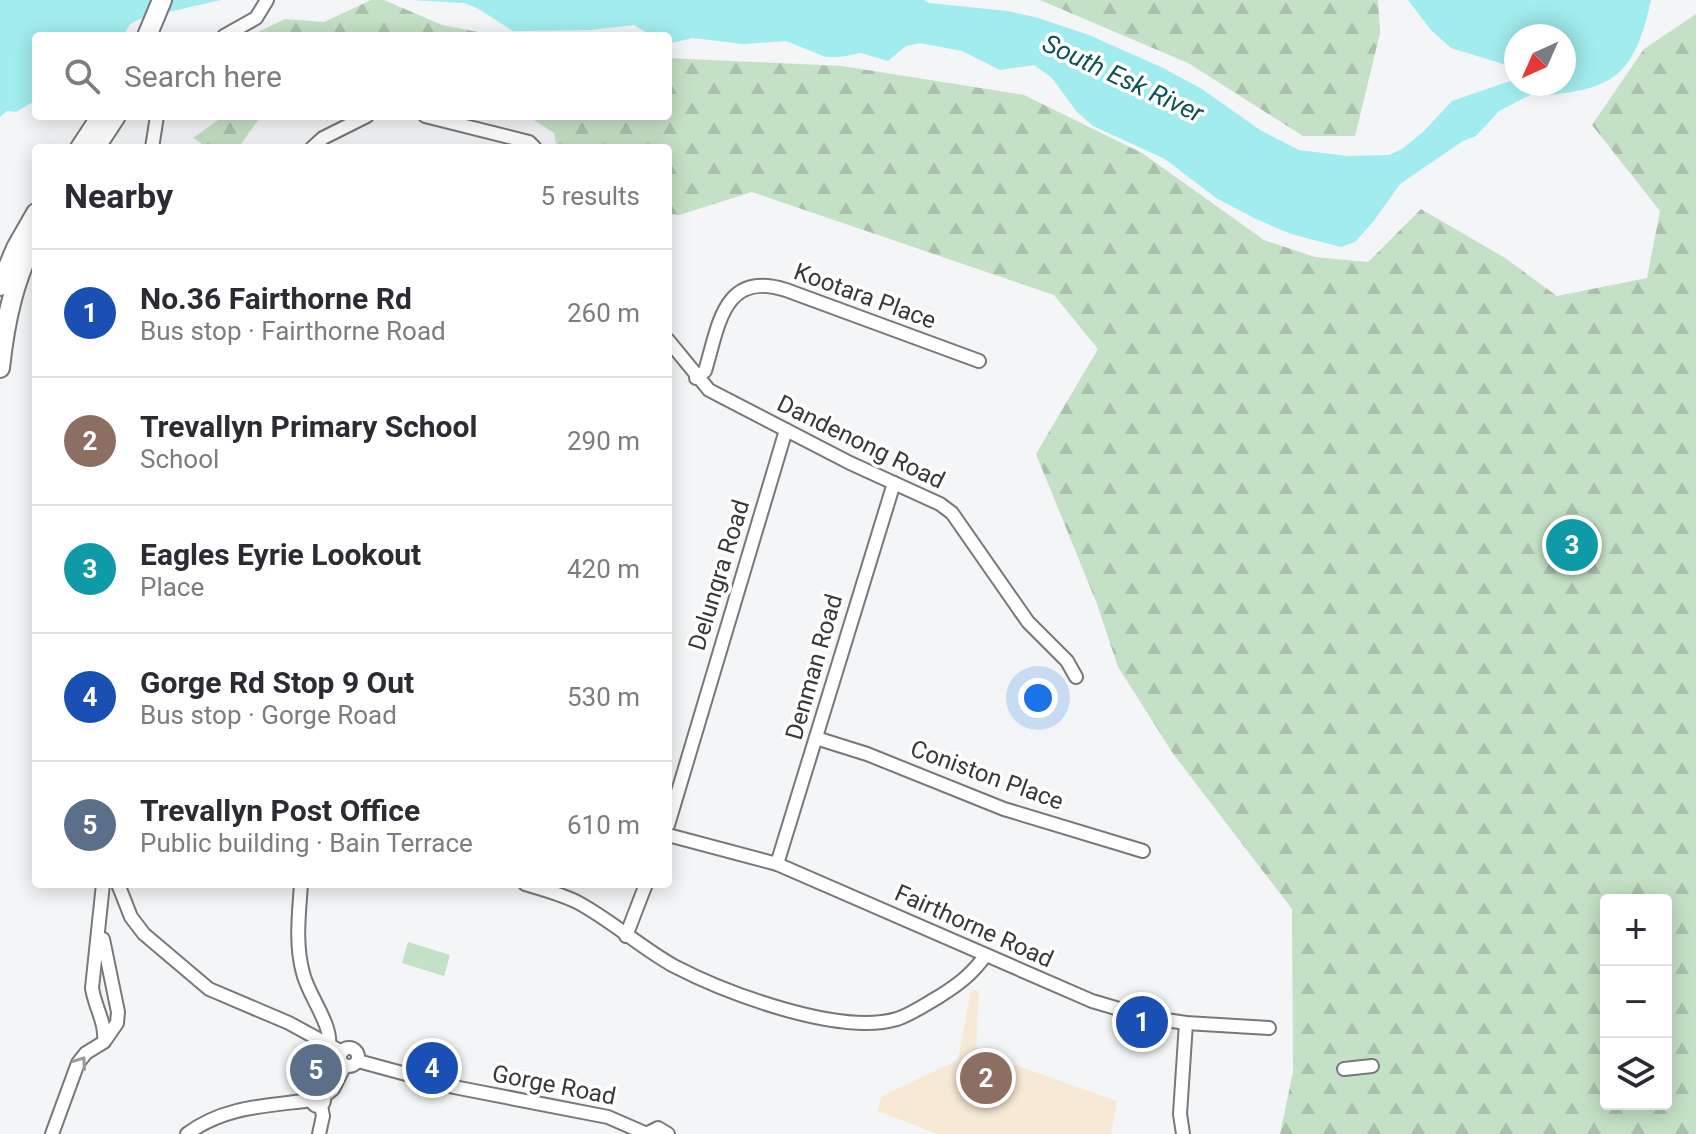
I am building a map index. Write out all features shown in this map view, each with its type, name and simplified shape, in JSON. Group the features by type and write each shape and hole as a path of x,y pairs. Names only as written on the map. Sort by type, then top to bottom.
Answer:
{"highway":[{"path":"149,32 162,0"},
{"path":"161,32 173,0"},
{"path":"83,144 98,120"},
{"path":"98,144 113,120"},
{"path":"0,286 32,220"},
{"path":"0,368 13,291 32,246"}],"street":[{"path":"232,32 249,23 266,2"},
{"path":"153,144 156,120"},
{"path":"316,144 359,120"},
{"path":"441,120 531,144"},
{"name":"Kootara Place","path":"696,378 705,371 726,306 734,296 756,285 768,284 979,361"},
{"name":"Dandenong Road","path":"672,345 709,390 940,504 952,513 1034,631 1067,661 1076,677"},
{"name":"Delungra Road","path":"672,812 786,430"},
{"name":"Denman Road","path":"777,864 894,483"},
{"name":"Coniston Place","path":"816,738 867,754 1004,809 1143,851"},
{"name":"Fairthorne Road","path":"672,836 777,864 1092,1001 1146,1017 1186,1023 1269,1028"},
{"path":"103,888 92,988 94,1004 103,1020 104,1042"},
{"name":"Gorge Road","path":"120,888 131,917 144,934 209,989 289,1023 348,1059 454,1087 608,1117 646,1134"},
{"path":"301,888 297,935 299,959 310,994 328,1030 329,1045"},
{"path":"537,888 577,902 678,967 716,984 792,1011 856,1024 897,1019 912,1012 964,981 985,956"},
{"path":"626,936 644,888"},
{"path":"52,1134 78,1063 86,1053 104,1042 117,1023 118,1012 99,927"},
{"path":"1183,1134 1180,1114 1186,1023"},
{"path":"187,1134 228,1112 319,1101 333,1089 348,1059"},
{"path":"1344,1069 1372,1066"},
{"path":"319,1101 323,1116 319,1134"},
{"path":"646,1134 658,1128 668,1134"}],"shaded area":[{"path":"971,990 979,991 976,1051 1117,1101 1111,1134 938,1134 877,1111 882,1096 958,1060"}],"green space":[{"path":"371,0 384,0 442,25 478,32 258,32 285,19 324,22"},
{"path":"1040,0 1378,0 1380,33 1355,136 1303,136 1188,63"},
{"path":"1696,14 1696,1134 1280,1134 1293,1072 1292,909 1174,755 1118,667 1097,604 1036,454 1098,349 1054,295 752,192 679,215 672,214 672,144 556,144 554,133 534,120 672,120 672,58 842,66 1024,95 1142,153 1264,240 1315,257 1368,262 1421,209 1505,258 1557,296 1647,278 1660,211 1592,125 1644,49"},
{"path":"218,120 258,120 241,144 202,144 193,138"},
{"path":"408,942 450,955 444,976 402,963"}],"water":[{"path":"0,0 221,0 142,18 130,24 125,32 32,32 32,102 16,112 7,111 0,117"},
{"name":"South Esk River","path":"412,0 924,0 1007,11 1089,35 1163,68 1202,89 1260,130 1299,150 1347,156 1389,155 1402,149 1452,101 1504,83 1504,96 1528,96 1499,111 1476,136 1463,141 1400,184 1355,242 1341,247 1291,234 1256,219 1216,198 1165,159 1093,126 1077,112 1052,78 1034,65 1000,70 962,51 920,43 906,46 888,61 861,53 826,57 786,41 743,44 693,38 672,43 672,32 645,32 634,25 591,30 513,31 464,3"},
{"path":"1408,0 1651,0 1637,46 1628,62 1604,83 1576,91 1576,24 1504,24 1504,64 1451,48 1431,30"}],"place":[{"name":"Eagles Eyrie Lookout","path":"1572,545"},
{"name":"No.36 Fairthorne Rd","path":"1142,1022"},
{"name":"Gorge Rd Stop 9 Out","path":"432,1068"},
{"name":"Trevallyn Post Office","path":"316,1070"},
{"name":"Trevallyn Primary School","path":"986,1078"}]}
